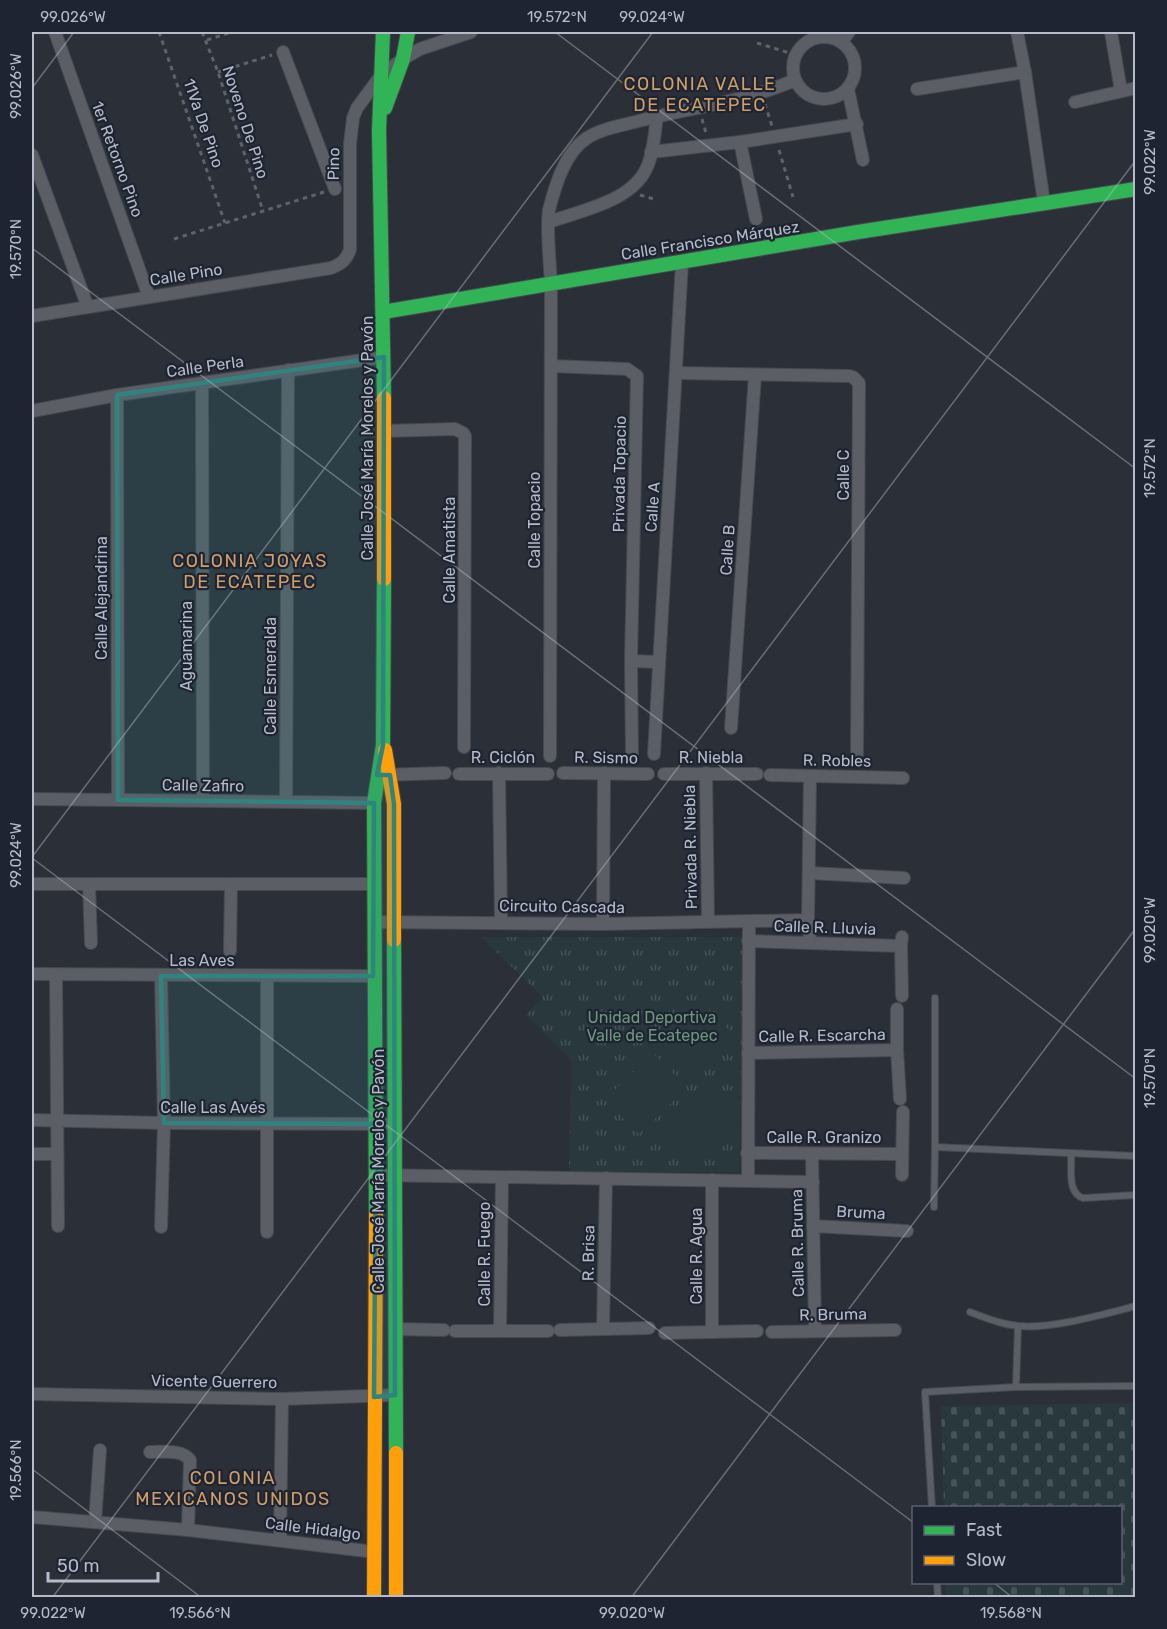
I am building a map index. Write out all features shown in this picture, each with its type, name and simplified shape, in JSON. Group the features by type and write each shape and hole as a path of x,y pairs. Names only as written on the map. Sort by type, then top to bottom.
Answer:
{"street":[{"name":"1er Retorno Pino","path":"55,32 149,297"},
{"name":"Calle José María Morelos y Pavón","path":"383,32 379,130 385,431 383,745 384,775 394,804 396,1598"},
{"name":"Calle José María Morelos y Pavón","path":"379,130 403,58 408,32"},
{"name":"Pino","path":"344,261 350,249 350,144 353,118 365,96 382,74 403,58 429,46 471,32"},
{"path":"841,42 849,32"},
{"path":"1017,32 1044,203"},
{"path":"1111,32 1121,90"},
{"path":"824,37 841,42 850,52 855,64 854,77 848,89 834,98 819,99 805,93 795,80 793,68 796,55 807,42 824,37"},
{"path":"283,52 335,189"},
{"path":"917,89 1025,72"},
{"name":"Calle Topacio","path":"550,756 551,283 549,212 564,166 586,139 603,131 657,116 771,91 795,80"},
{"path":"1075,102 1136,88"},
{"path":"848,89 863,160"},
{"path":"549,222 627,192 641,178 649,163 657,116"},
{"path":"651,152 740,142 856,124"},
{"path":"740,142 756,219"},
{"path":"32,155 87,305"},
{"name":"Calle Francisco Márquez","path":"383,312 1136,189"},
{"name":"Calle Pino","path":"32,316 87,305 331,268 344,261"},
{"name":"Calle A","path":"654,754 682,262"},
{"name":"Calle Perla","path":"32,411 117,395 384,357"},
{"name":"Privada Topacio","path":"551,366 627,369 637,376 631,661 632,753"},
{"name":"Calle Esmeralda","path":"286,802 288,370"},
{"name":"Calle C","path":"677,373 854,376 859,383 857,754"},
{"name":"Calle B","path":"731,728 755,375"},
{"name":"Aguamarina","path":"202,383 203,801"},
{"name":"Calle Alejandrina","path":"117,395 117,800"},
{"name":"Calle Amatista","path":"385,431 455,429 465,436 464,747"},
{"path":"631,661 659,662"},
{"path":"499,772 501,921"},
{"name":"R. Ciclón","path":"459,774 499,772 548,774"},
{"path":"384,775 445,773"},
{"name":"R. Sismo","path":"563,773 648,774"},
{"path":"603,924 604,773"},
{"name":"Privada R. Niebla","path":"706,773 708,921"},
{"name":"R. Niebla","path":"664,774 763,774"},
{"name":"R. Robles","path":"763,774 903,778"},
{"name":"Calle José María Morelos y Pavón","path":"374,1598 376,1124 373,976 374,803 384,775"},
{"path":"810,777 808,920 810,942"},
{"name":"Calle Zafiro","path":"32,799 374,803"},
{"path":"810,873 904,878"},
{"path":"32,884 374,884"},
{"path":"89,884 90,943"},
{"path":"230,951 231,884"},
{"name":"Circuito Cascada","path":"375,922 501,921 603,924 808,920"},
{"path":"748,921 748,1180"},
{"name":"Calle R. Lluvia","path":"748,941 901,941 897,1050"},
{"name":"Las Aves","path":"32,974 373,976"},
{"path":"56,975 58,1226"},
{"path":"161,1227 164,1123 162,976"},
{"path":"267,976 267,1232"},
{"path":"897,1050 900,1099"},
{"name":"Calle R. Escarcha","path":"748,1053 897,1050"},
{"path":"902,1175 903,1112"},
{"name":"Calle Las Avés","path":"32,1120 394,1125"},
{"name":"Calle R. Granizo","path":"747,1153 901,1154"},
{"path":"32,1154 56,1154"},
{"name":"Calle R. Bruma","path":"812,1154 815,1331"},
{"path":"376,1175 813,1182"},
{"name":"Calle R. Fuego","path":"500,1331 502,1178"},
{"name":"R. Brisa","path":"603,1328 606,1178"},
{"name":"Calle R. Agua","path":"712,1180 712,1332"},
{"name":"Bruma","path":"813,1226 907,1231"},
{"path":"395,1329 500,1331 650,1328"},
{"name":"R. Bruma","path":"772,1332 895,1330"},
{"path":"665,1333 757,1331"},
{"name":"Vicente Guerrero","path":"32,1394 282,1399 395,1395"},
{"path":"280,1540 282,1399"},
{"path":"95,1522 100,1450"},
{"path":"150,1452 184,1454 189,1460 188,1530"},
{"name":"Calle Hidalgo","path":"32,1517 188,1530 375,1552"}],"lane":[{"path":"934,1207 935,998"},
{"path":"935,1147 1071,1155 1136,1156"},
{"path":"1071,1155 1072,1189 1076,1195 1083,1198 1136,1196"},
{"path":"970,1312 995,1322 1032,1327 1136,1306"},
{"path":"1016,1387 1018,1326"},
{"path":"932,1506 925,1392 1016,1387 1136,1386"}],"path":[{"name":"11Va De Pino","path":"159,32 225,223"},
{"name":"Noveno De Pino","path":"202,32 218,72 263,211"},
{"path":"207,40 232,32"},
{"path":"757,43 796,55"},
{"path":"218,72 283,52"},
{"path":"699,107 709,146"},
{"path":"174,239 335,189"}],"highlighted area":[{"path":"384,357 383,745 377,775 390,775 394,804 395,1395 374,1397 376,1124 164,1123 161,976 373,976 374,803 118,800 117,395"}],"green space":[{"name":"Unidad Deportiva Valle de Ecatepec","path":"481,937 744,937 740,1172 569,1172 571,1060 526,1015 543,997"},
{"path":"703,1004 737,1038 691,1084 657,1050"},
{"path":"653,1053 687,1088 639,1134 605,1100"},
{"path":"702,1085 736,1120 689,1166 655,1131"},
{"path":"1135,1403 1135,1597 946,1597 946,1584 1122,1584 1122,1506 944,1506 941,1406"}],"traffic: fast":[{"path":"383,32 379,130 384,398"},
{"path":"385,108 403,59 408,32"},
{"path":"383,312 858,232 1136,189"},
{"path":"376,1215 374,803 383,745 384,579"},
{"path":"394,940 396,1453"}],"traffic: slow":[{"path":"384,398 384,579"},
{"path":"385,750 394,804 394,940"},
{"path":"374,1598 376,1215"},
{"path":"396,1453 396,1598"}],"district":[{"name":"COLONIA VALLE DE ECATEPEC","path":"700,94"},
{"name":"COLONIA JOYAS DE ECATEPEC","path":"250,571"},
{"name":"COLONIA MEXICANOS UNIDOS","path":"233,1488"}]}
